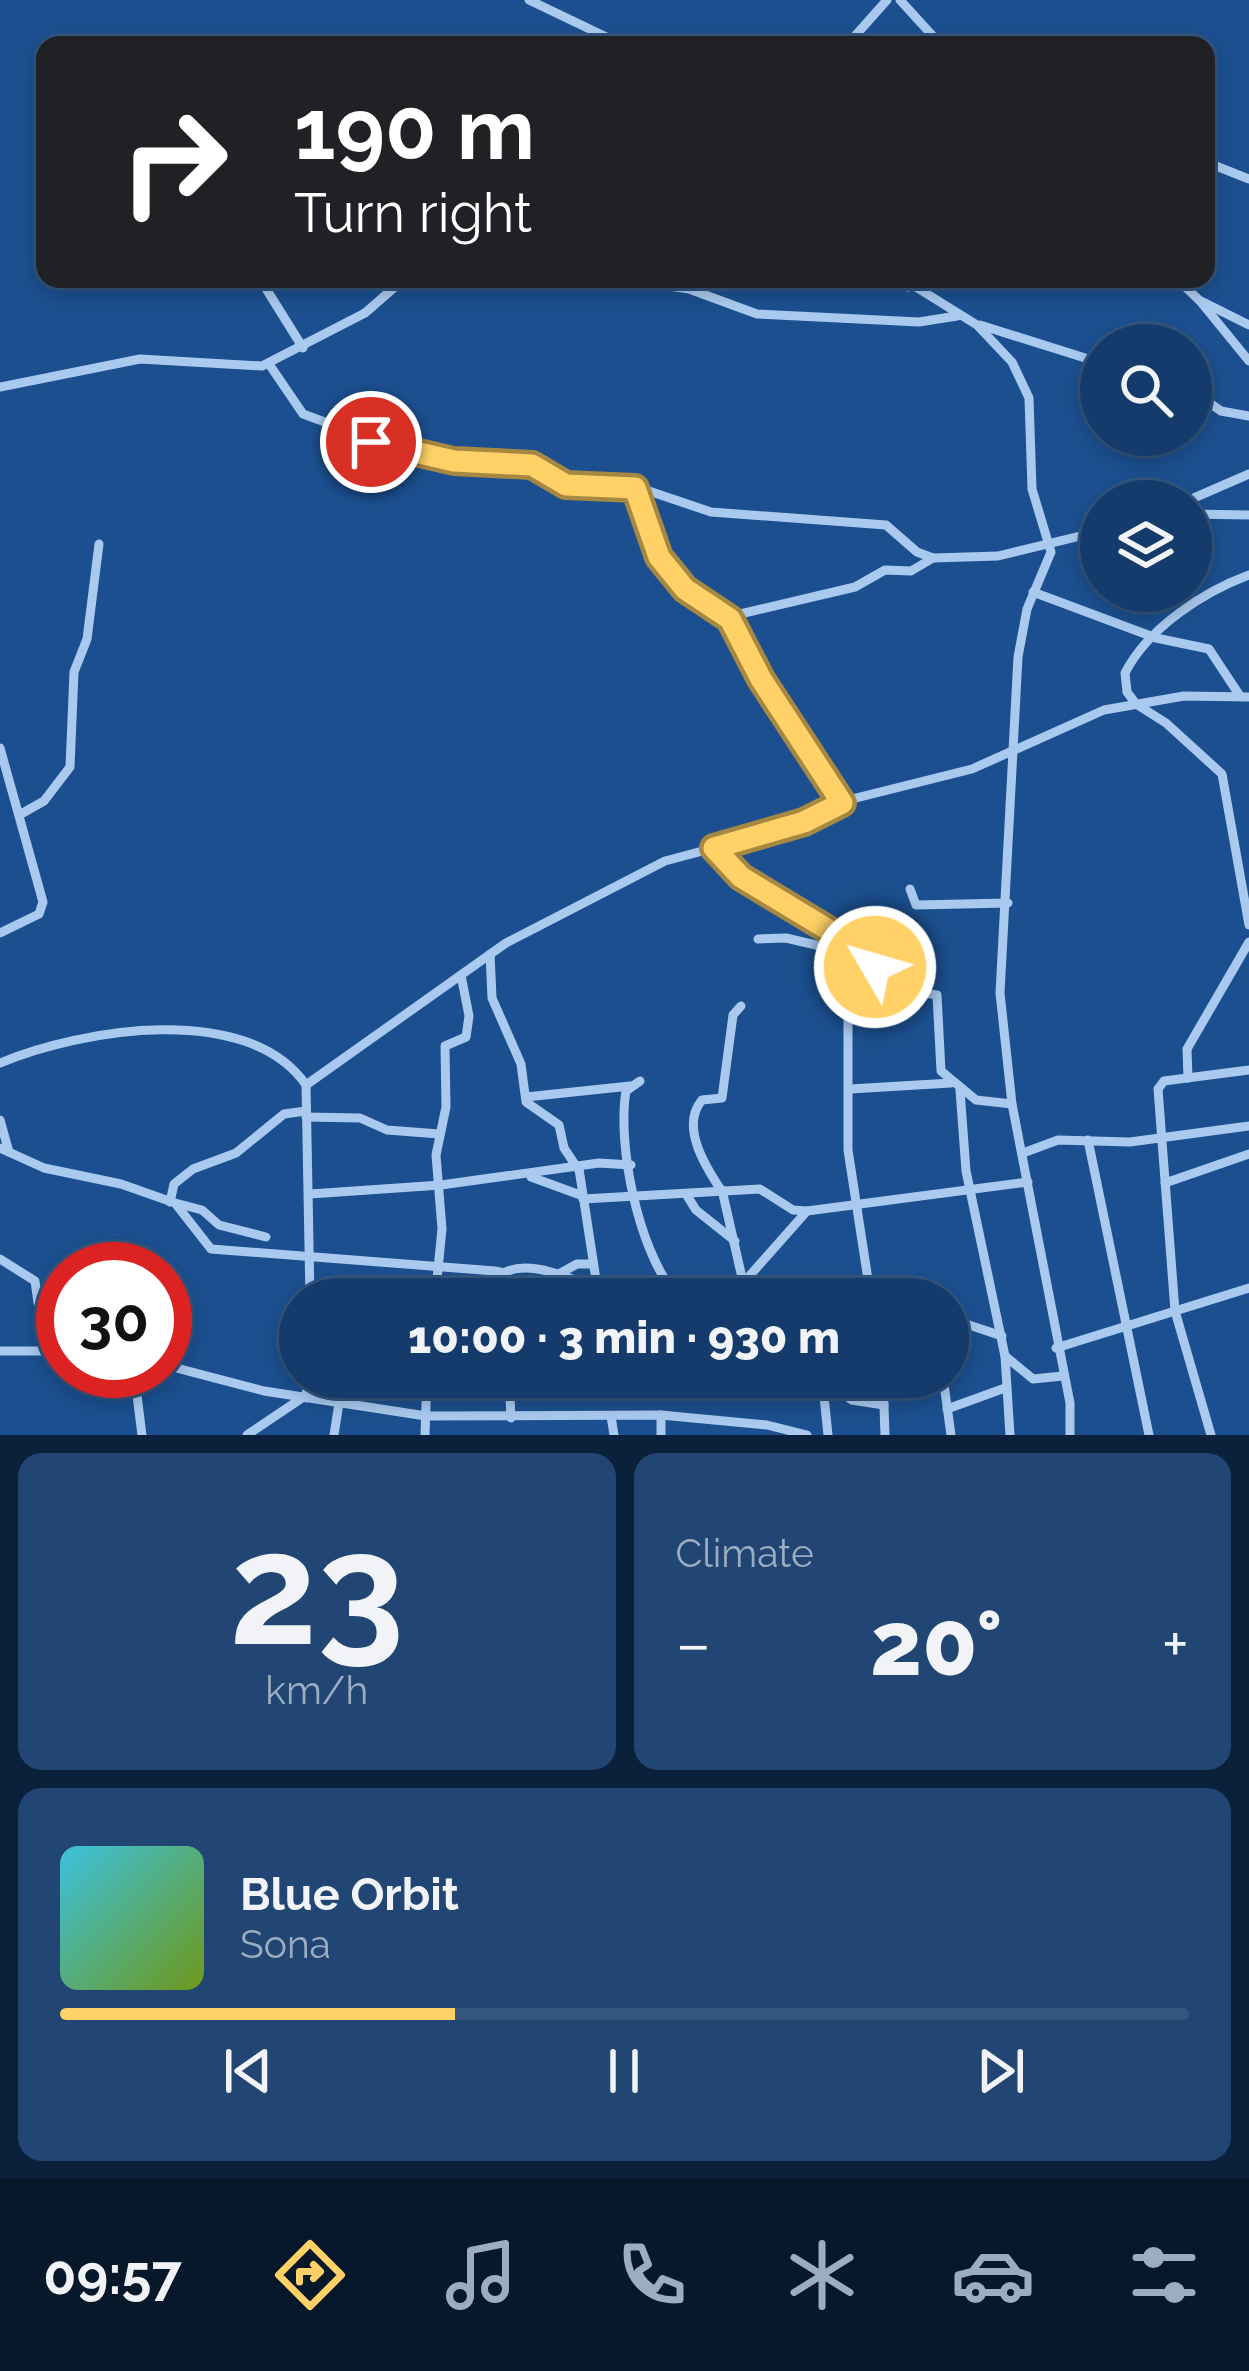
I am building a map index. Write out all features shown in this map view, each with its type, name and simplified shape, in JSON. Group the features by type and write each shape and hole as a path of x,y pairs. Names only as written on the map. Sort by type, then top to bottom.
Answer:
{"street":[{"path":"529,0 604,36"},
{"path":"855,36 886,0"},
{"path":"900,0 933,35"},
{"path":"1215,166 1249,178"},
{"path":"266,288 303,347"},
{"path":"0,388 113,361 269,364 365,313 394,288"},
{"path":"702,288 757,314 920,322 958,316"},
{"path":"909,288 977,325 1080,357"},
{"path":"913,288 916,291"},
{"path":"1187,288 1249,361"},
{"path":"1199,300 1249,325"},
{"path":"977,325 1006,352 1029,398 1031,489 1049,544 1050,562 1033,592 1018,657 1000,993 1012,1104 1068,1396 1070,1435"},
{"path":"269,364 303,414 371,442 436,458 532,465 566,485 635,488 711,512 886,525 917,552 933,557 998,556 1080,536"},
{"path":"1212,405 1249,416"},
{"path":"1212,490 1249,474"},
{"path":"635,488 659,557 685,589 730,619 761,679 842,803"},
{"path":"1212,514 1249,515"},
{"path":"21,814 44,801 70,767 74,672 87,639 99,544"},
{"path":"730,619 771,604 855,587 885,570 911,571 933,557"},
{"path":"1249,575 1199,598 1125,673 1127,692 1136,704 1166,723 1222,774 1249,925"},
{"path":"1033,592 1156,638 1209,649 1245,696"},
{"path":"306,1085 490,954 625,878 804,822 842,803 972,769 1076,720 1136,704 1245,696"},
{"path":"0,748 43,906 0,933"},
{"path":"714,848 741,877 832,932 847,956 848,1150 867,1278"},
{"path":"910,889 912,902 922,905 1008,903"},
{"path":"758,939 786,938 847,956 875,967 889,987 937,995 937,1059 955,1087 969,1187 1002,1336 1010,1435"},
{"path":"1188,1078 1187,1049 1249,942"},
{"path":"490,954 492,998 521,1064 529,1106 559,1125 564,1148 578,1169 595,1278"},
{"path":"439,1278 439,1134 446,1107 446,1046 469,1032 461,975"},
{"path":"739,1278 722,1190 696,1146 695,1112 703,1100 722,1098 733,1015 741,1006"},
{"path":"0,1064 39,1047 112,1035 227,1034 275,1053 306,1085 310,1278"},
{"path":"1211,1435 1175,1311 1160,1083 1249,1070"},
{"path":"526,1097 635,1083 623,1130 634,1196 666,1278"},
{"path":"850,1089 955,1087 982,1102 1012,1104"},
{"path":"439,1134 387,1130 360,1118 284,1114 236,1153 193,1169 174,1184 173,1203 212,1249 504,1274 514,1268 563,1278"},
{"path":"0,1120 5,1150 44,1168 121,1184 202,1210 219,1225 266,1237"},
{"path":"1001,1184 1023,1159 1048,1142 1130,1142 1249,1126"},
{"path":"1088,1140 1149,1435"},
{"path":"1165,1183 1249,1154"},
{"path":"310,1194 529,1176 598,1163 631,1166"},
{"path":"529,1176 583,1197 760,1189 793,1210 807,1211 1028,1182"},
{"path":"686,1194 696,1210 735,1241"},
{"path":"747,1278 807,1211"},
{"path":"0,1259 34,1281 36,1292"},
{"path":"557,1275 577,1264 593,1264"},
{"path":"504,1274 504,1278"},
{"path":"1056,1348 1249,1288"},
{"path":"969,1325 1002,1336"},
{"path":"0,1351 36,1350"},
{"path":"1005,1356 1068,1396"},
{"path":"192,1371 279,1392"},
{"path":"1040,1380 1063,1376"},
{"path":"947,1409 1005,1388"},
{"path":"137,1398 142,1435"},
{"path":"248,1435 304,1398 426,1416 661,1415 807,1435"},
{"path":"425,1435 426,1398"},
{"path":"510,1398 511,1418"},
{"path":"826,1398 828,1435"},
{"path":"849,1398 884,1405"},
{"path":"884,1398 885,1435"},
{"path":"946,1398 951,1435"},
{"path":"334,1435 339,1403"},
{"path":"661,1415 661,1435"},
{"path":"611,1416 614,1435"},
{"path":"483,1435 484,1418"}],"route":[{"path":"371,442 418,456 538,466 566,485 635,488 659,557 685,589 720,617 730,619 761,679 776,694 801,743 842,803 804,822 714,848 741,877 832,932 849,961 875,967"}]}
